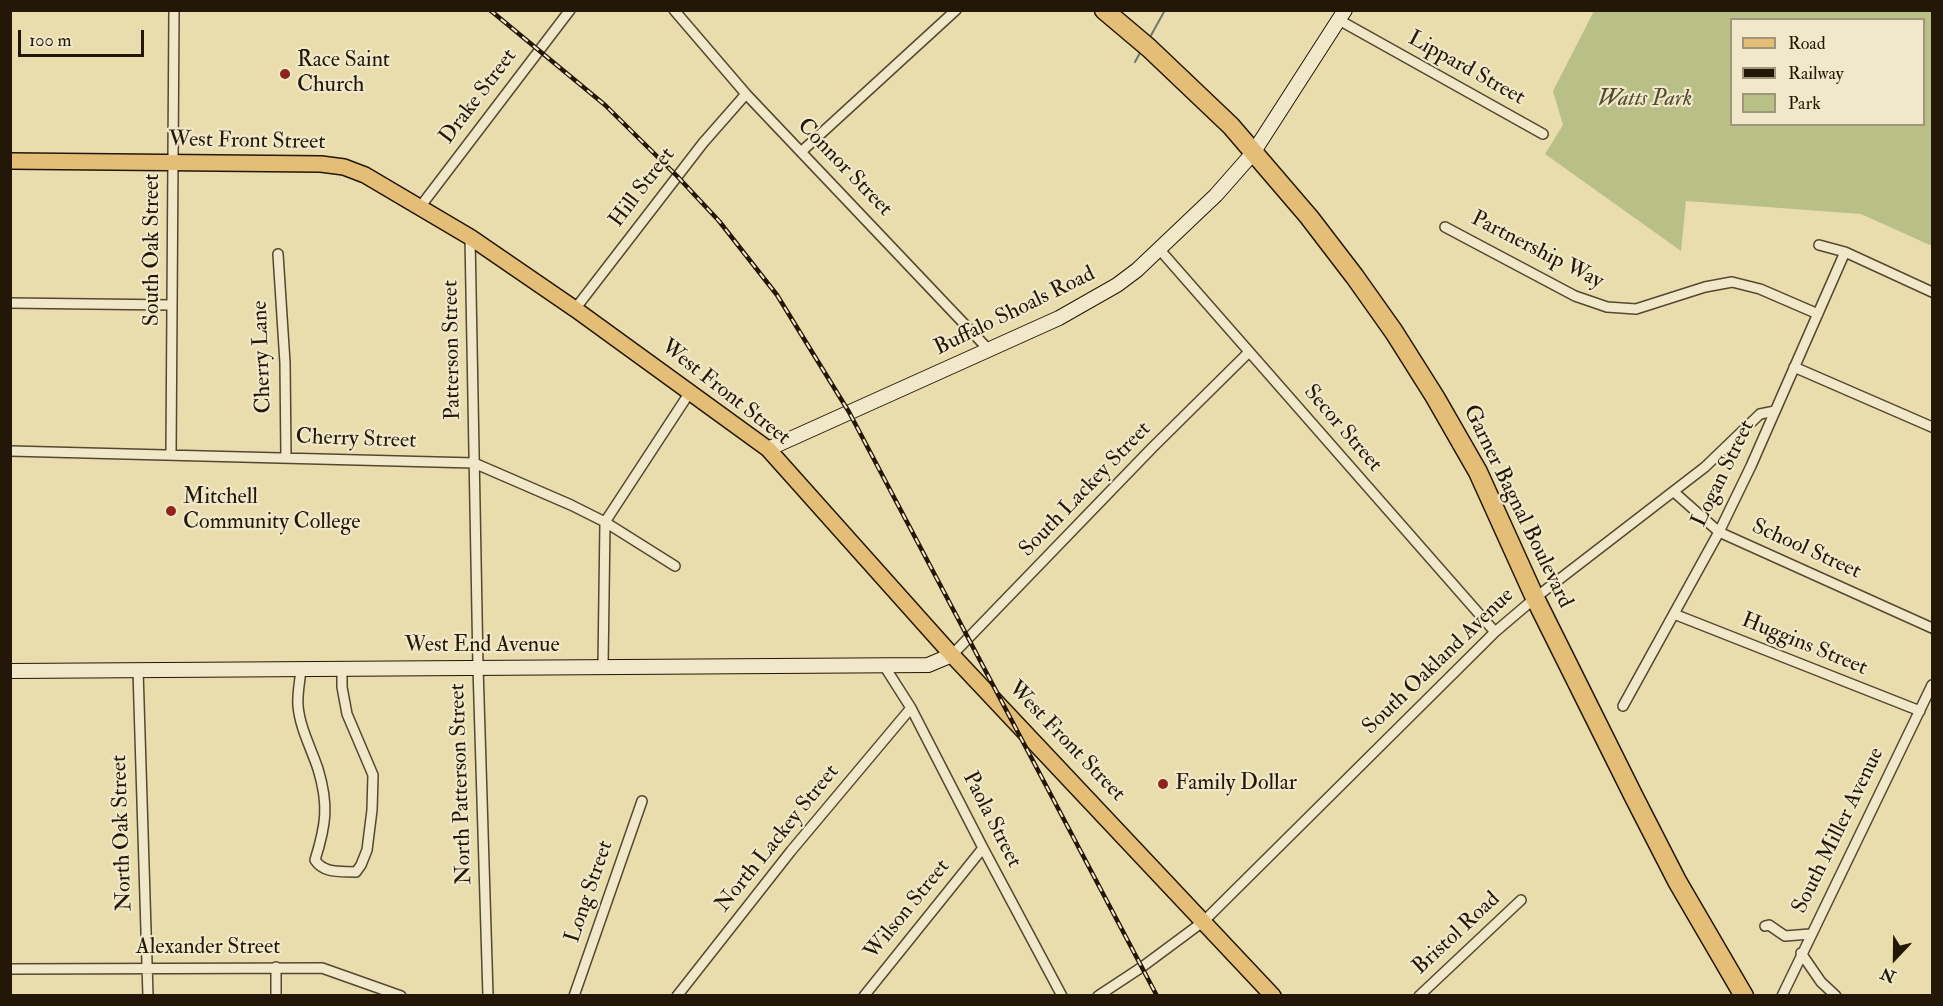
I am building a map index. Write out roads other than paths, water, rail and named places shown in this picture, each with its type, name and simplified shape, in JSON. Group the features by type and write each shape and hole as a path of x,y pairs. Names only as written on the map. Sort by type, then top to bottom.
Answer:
{"highway":[{"name":"Garner Bagnal Boulevard","path":"1104,10 1149,48 1231,126 1309,217 1394,332 1478,472 1535,597 1677,881 1744,996"}],"main road":[{"name":"Buffalo Shoals Road","path":"768,449 1059,318 1117,285 1160,250 1216,195 1253,153 1342,15"},
{"name":"West Front Street","path":"10,161 321,164 344,167 365,176 470,237 575,309 768,449 952,655 1273,996"},
{"name":"West End Avenue","path":"10,671 928,665 952,655"}],"street":[{"name":"South Oak Street","path":"171,455 174,10"},
{"name":"Drake Street","path":"420,207 570,10"},
{"name":"Connor Street","path":"674,10 746,94 989,350"},
{"path":"802,151 956,10"},
{"name":"Lippard Street","path":"1342,15 1544,134"},
{"name":"Hill Street","path":"575,309 702,143 746,94"},
{"name":"Partnership Way","path":"1445,227 1575,296 1607,307 1636,309 1705,287 1732,282 1760,289 1818,314"},
{"name":"Patterson Street","path":"470,237 474,463"},
{"path":"1820,245 1845,252 1932,292"},
{"name":"Secor Street","path":"1160,250 1495,632"},
{"name":"Logan Street","path":"1623,706 1719,532 1751,466 1845,252"},
{"name":"Cherry Lane","path":"278,254 285,363 286,458"},
{"path":"10,303 172,305"},
{"name":"South Lackey Street","path":"952,655 1152,448 1249,352"},
{"path":"1794,367 1932,426"},
{"path":"603,666 605,522 690,392"},
{"name":"South Oakland Avenue","path":"1098,996 1142,968 1204,921 1495,632 1535,597 1705,467 1760,414 1775,411"},
{"name":"Cherry Street","path":"10,451 474,463 605,522 675,566"},
{"name":"North Patterson Street","path":"474,463 488,996"},
{"name":"School Street","path":"1674,492 1719,532 1932,628"},
{"name":"Huggins Street","path":"1674,614 1920,711"},
{"name":"Paola Street","path":"884,664 911,708 982,848 1062,996"},
{"path":"301,669 298,706 308,747 317,767 326,809 324,828 315,860 319,867 327,870 356,872 362,865 367,850 373,775 346,714 342,668"},
{"name":"North Oak Street","path":"138,670 147,996"},
{"name":"South Miller Avenue","path":"1782,996 1932,685"},
{"name":"North Lackey Street","path":"677,996 791,851 911,708"},
{"name":"Long Street","path":"574,996 642,801"},
{"name":"Wilson Street","path":"864,996 982,848"},
{"name":"Bristol Road","path":"1419,996 1521,900"},
{"path":"1765,926 1769,925 1785,936 1810,934"},
{"path":"1801,953 1821,982 1836,996"},
{"path":"276,967 276,996"},
{"name":"Alexander Street","path":"10,969 322,968 401,996"}],"waterway":[{"path":"1149,39 1165,10"},
{"path":"1135,62 1141,51"}],"railway":[{"path":"490,10 605,105 677,176 719,221 777,295 849,412 1157,996"}],"place":[{"name":"Race Saint Church","path":"285,74"},
{"name":"Mitchell Community College","path":"171,511"},
{"name":"Family Dollar","path":"1163,784"}],"park label":[{"name":"Watts Park","path":"1645,100"}]}
